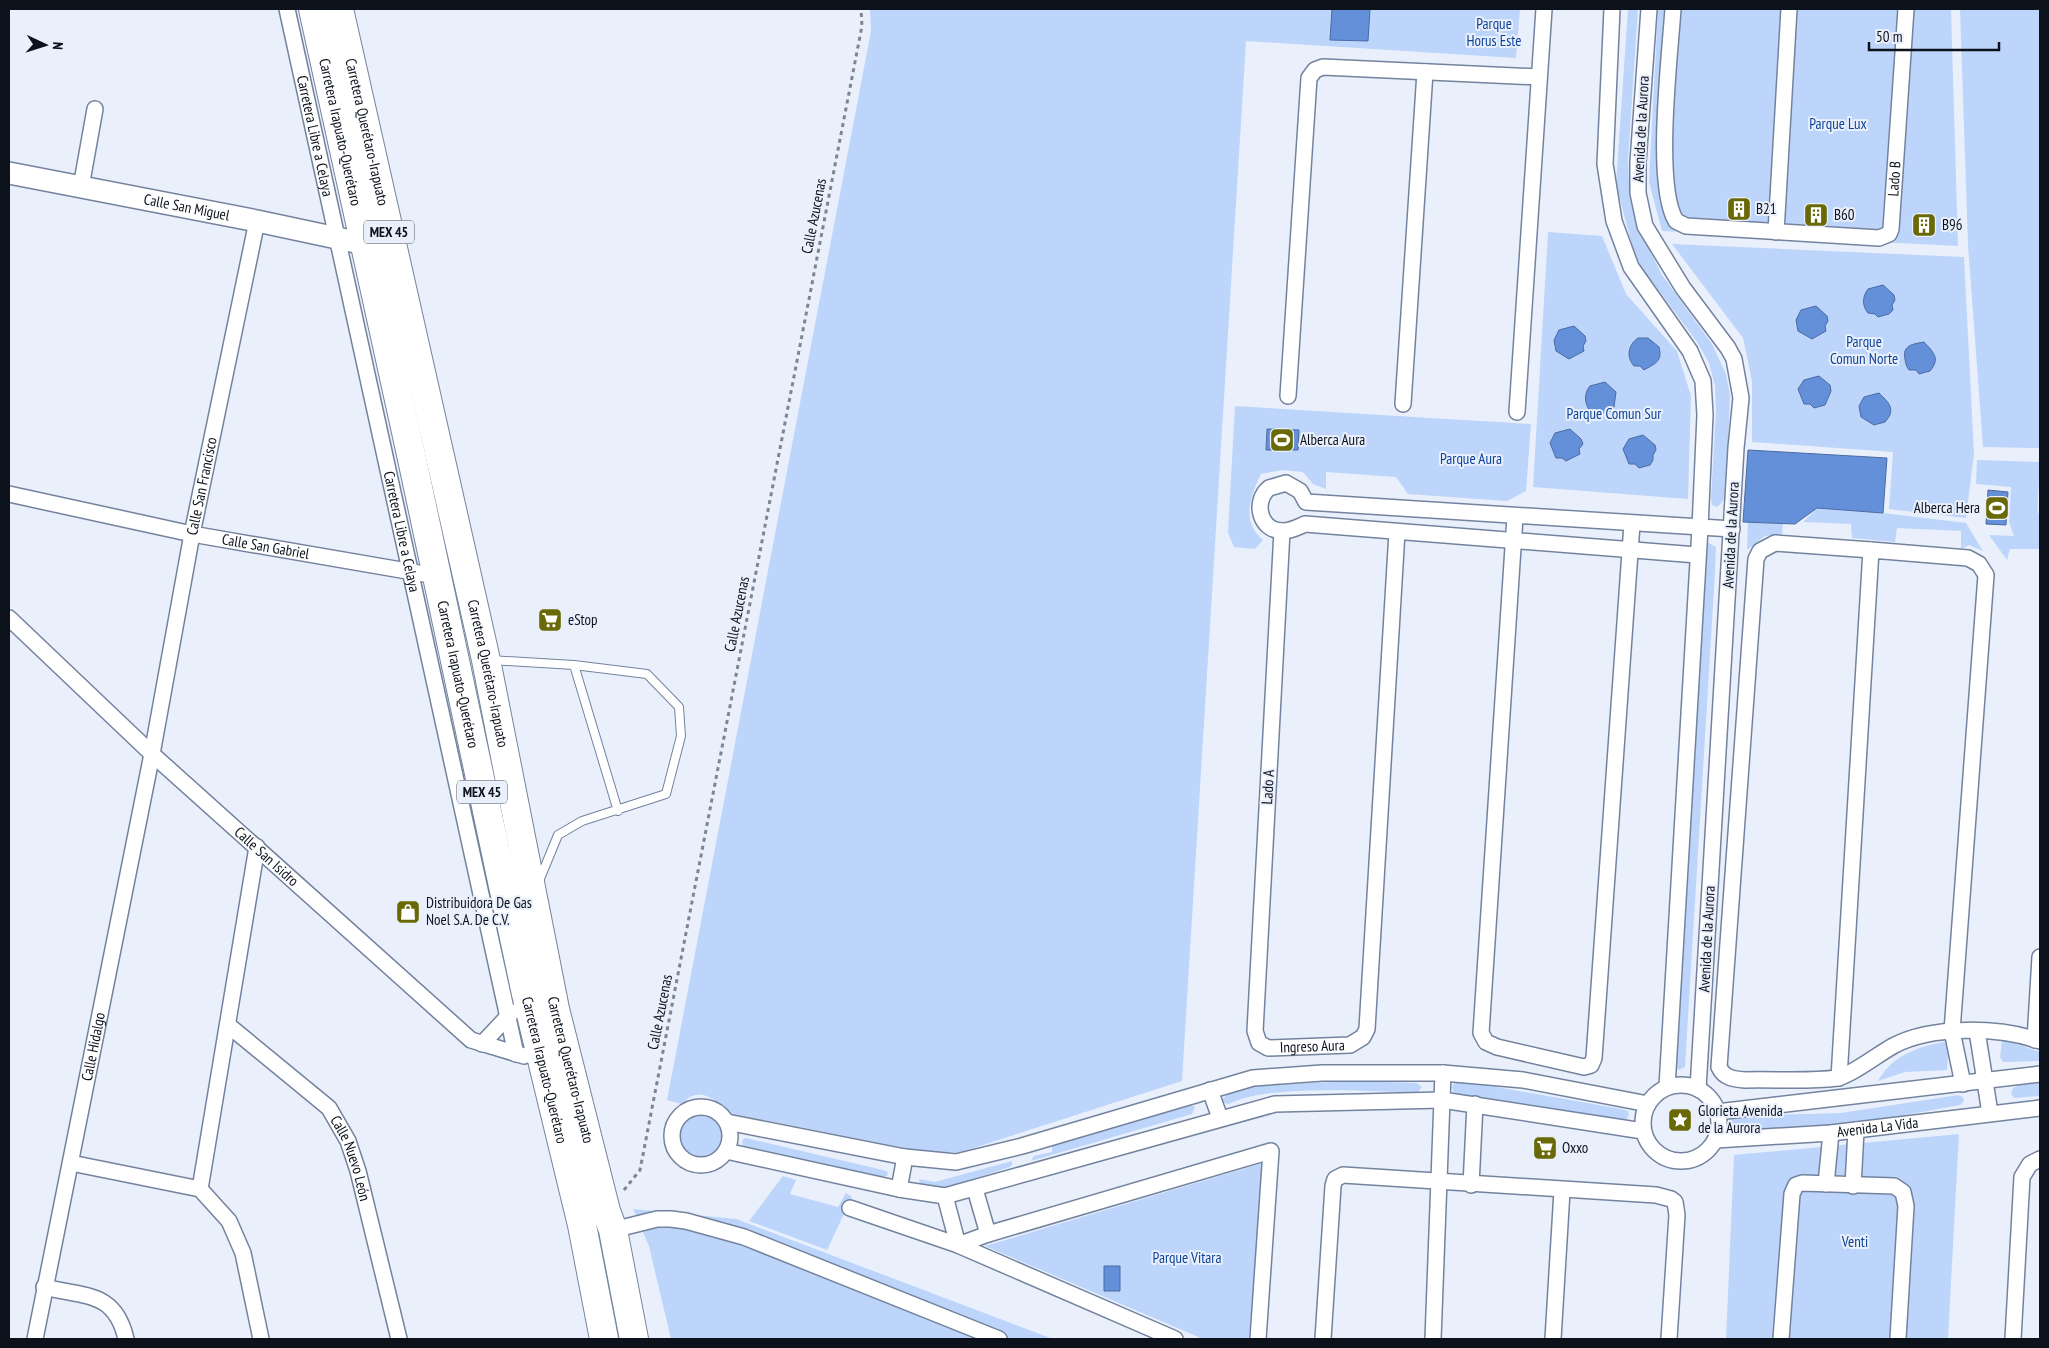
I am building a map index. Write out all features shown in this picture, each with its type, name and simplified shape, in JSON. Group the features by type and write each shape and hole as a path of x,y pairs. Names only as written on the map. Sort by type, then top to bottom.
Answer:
{"highway":[{"name":"Carretera Irapuato-Querétaro","path":"312,9 365,244 526,994 582,1225 604,1339"},
{"name":"Carretera Querétaro-Irapuato","path":"339,9 486,660 555,1009 609,1221 634,1339"}],"street":[{"name":"Carretera Libre a Celaya","path":"287,9 516,1054"},
{"path":"1517,412 1544,9"},
{"name":"Avenida de la Aurora","path":"1612,9 1605,164 1614,221 1631,267 1690,351 1703,381 1704,416 1700,528 1696,555 1667,1087"},
{"name":"Avenida de la Aurora","path":"1649,9 1638,162 1638,193 1645,226 1683,288 1728,348 1738,373 1741,398 1698,1089"},
{"name":"Lado B","path":"1673,9 1664,161 1673,217 1680,225 1879,238 1890,232 1906,9"},
{"path":"1776,232 1789,9"},
{"path":"1288,396 1309,78 1315,70 1323,68 1539,77"},
{"path":"1403,404 1425,72"},
{"path":"81,187 95,109"},
{"name":"Calle San Miguel","path":"9,173 365,244"},
{"name":"Calle San Francisco","path":"152,754 192,534 257,221"},
{"path":"1696,555 1305,524 1282,531 1268,526 1260,508 1265,491 1281,483 1296,487 1306,502 1732,530"},
{"name":"Calle San Gabriel","path":"9,494 192,534 436,576"},
{"path":"1515,517 1481,1033 1486,1042 1497,1047 1584,1067 1591,1065 1594,1058 1632,524"},
{"name":"Lado A","path":"1259,1042 1255,1030 1282,531"},
{"name":"Ingreso Aura","path":"1259,1042 1268,1048 1350,1045 1363,1037 1367,1029 1397,532"},
{"path":"1963,1084 1952,1031 1986,575 1979,564 1968,558 1775,543 1760,551 1756,559 1719,1067 1722,1074 1731,1078 1745,1080 1839,1078 1895,1045 1922,1036 1952,1031 1998,1032 2038,1040 2040,957"},
{"path":"1839,1078 1871,550"},
{"name":"Calle San Isidro","path":"9,618 152,754 472,1040 542,1060"},
{"name":"Calle Hidalgo","path":"35,1339 152,754"},
{"path":"200,1189 257,847"},
{"path":"482,1044 508,1017 526,994"},
{"name":"Calle Nuevo León","path":"228,1025 328,1108 339,1124 358,1170 399,1339"},
{"path":"1977,1031 1990,1113"},
{"path":"727,1122 730,1137 726,1151 713,1163 695,1165 680,1156 673,1140 673,1131 681,1115 697,1107 714,1110 727,1122 905,1157 942,1162 966,1161 1253,1078 1322,1073 1443,1073 1522,1080 1648,1104"},
{"path":"1433,1339 1443,1073"},
{"path":"1718,1112 2040,1074"},
{"path":"1680,1085 1698,1089 1710,1099 1718,1112 1716,1140 1702,1155 1691,1160 1678,1161 1666,1159 1648,1143 1644,1131 1642,1122 1648,1104 1654,1096 1667,1087 1680,1085"},
{"path":"1210,1090 1220,1118"},
{"path":"726,1151 899,1189 945,1196 1275,1104 1442,1100 1644,1131"},
{"path":"1471,1185 1474,1104"},
{"name":"Avenida La Vida","path":"1716,1140 1856,1130 2040,1108"},
{"path":"1852,1186 1856,1130"},
{"path":"1826,1184 1831,1132"},
{"path":"958,1245 988,1234 1271,1151 1258,1339"},
{"path":"899,1189 905,1157"},
{"path":"2013,1339 2022,1177 2030,1164 2040,1159"},
{"path":"71,1163 200,1189 228,1222 243,1253 261,1339"},
{"path":"1323,1339 1333,1186 1336,1179 1343,1175 1562,1191 1656,1195 1671,1199 1675,1202 1677,1215 1669,1339"},
{"path":"1781,1339 1792,1194 1798,1183 1894,1186 1899,1188 1905,1195 1898,1339"},
{"path":"974,1188 988,1234"},
{"path":"1553,1339 1562,1191"},
{"path":"945,1196 958,1245"},
{"path":"850,1208 958,1245 1175,1339"},
{"path":"609,1221 671,1219 686,1221 750,1239 999,1339"},
{"path":"44,1287 104,1301 119,1315 126,1339"}],"lane":[{"path":"486,660 574,665 647,674 679,707 681,736 666,794 582,821 558,835 540,877 534,903"},
{"path":"574,665 618,811"}],"path":[{"name":"Calle Azucenas","path":"609,1221 640,1170 862,26 861,9"}],"green space":[{"name":"Parque Horus Este","path":"870,9 1520,9 1516,58 1246,41 1182,1081 961,1152 931,1153 729,1113 706,1096 694,1095 682,1104 667,1100 871,31"},
{"path":"1628,9 1638,9 1628,159 1630,200 1639,229 1662,275 1712,344 1726,374 1730,395 1726,494 1723,501 1717,507 1712,505 1711,497 1716,411 1715,386 1709,363 1697,342 1642,268 1634,253 1616,184"},
{"name":"Parque Lux","path":"1658,9 1951,9 1958,246 1662,231 1649,182"},
{"path":"1960,9 2040,9 2040,448 1983,447 1968,245"},
{"name":"Parque Comun Sur","path":"1548,232 1602,236 1626,294 1677,351 1691,396 1688,499 1533,487"},
{"name":"Parque Comun Norte","path":"1672,244 1964,257 1974,454 1966,518 1889,509 1893,452 1752,442 1752,381 1743,338"},
{"name":"Parque Aura","path":"1235,406 1531,424 1526,491 1507,501 1408,494 1396,477 1326,472 1326,489 1313,484 1303,472 1282,470 1261,474 1251,500 1250,517 1256,533 1263,540 1255,549 1234,547 1228,533"},
{"path":"1977,460 2040,462 2038,513 2040,514 2040,549 2010,549 2007,560 1989,535 2014,536 2009,522 2011,487 1976,484"},
{"path":"1817,508 1883,513 1966,523 1983,551 1969,545 1961,549 1961,531 1897,528 1895,542 1852,538 1851,524 1803,522"},
{"path":"1748,522 1783,524 1782,534 1765,536 1747,550"},
{"path":"1709,543 1716,547 1715,572 1685,1067 1679,1070 1675,1068 1706,544"},
{"path":"2006,1040 2040,1052 2040,1061 2003,1062 2000,1057 2002,1041"},
{"path":"1949,1041 1947,1070 1905,1072 1878,1081 1891,1064 1899,1058 1918,1049"},
{"path":"1457,1080 1621,1109 1628,1111 1629,1115 1627,1119 1621,1119 1454,1095 1452,1086"},
{"path":"1351,1081 1417,1083 1422,1087 1417,1093 1348,1090 1293,1091 1246,1098 1229,1104 1221,1102 1228,1092 1257,1086"},
{"path":"2040,1083 2040,1096 2014,1098 2011,1094 2013,1088 2019,1085"},
{"path":"1958,1095 1963,1097 1964,1101 1960,1105 1857,1124 1734,1132 1729,1126 1731,1119 1737,1116 1841,1113"},
{"path":"1189,1104 1195,1107 1192,1114 1031,1161 1034,1156 1052,1152 1052,1146 1056,1144"},
{"path":"701,1113 713,1117 719,1123 723,1135 719,1147 713,1153 701,1157 689,1153 683,1147 679,1135 683,1123 689,1117"},
{"name":"Venti","path":"1959,1134 1948,1339 1726,1339 1734,1155"},
{"path":"746,1138 883,1170 888,1172 887,1176 878,1177 743,1146 742,1140"},
{"path":"1012,1161 1010,1167 939,1190 920,1187 919,1179 935,1182"},
{"name":"Parque Vitara","path":"1263,1163 1249,1339 1203,1339 985,1246"},
{"path":"783,1176 796,1180 790,1194 838,1207 846,1193 852,1197 827,1250 749,1221"},
{"path":"633,1209 736,1219 1053,1339 671,1339 649,1246"}],"water":[{"path":"1332,9 1370,9 1368,41 1330,40"},
{"path":"1883,285 1894,295 1895,300 1892,305 1893,310 1889,314 1878,317 1875,314 1868,313 1864,304 1864,298 1868,289"},
{"path":"1816,306 1827,316 1828,321 1825,326 1826,331 1812,339 1798,331 1796,320 1801,310"},
{"path":"1574,326 1585,336 1586,341 1583,346 1584,351 1569,359 1556,351 1554,340 1559,330"},
{"path":"1638,338 1648,338 1659,347 1660,352 1657,362 1644,370 1640,366 1634,366 1629,355 1632,344"},
{"path":"1924,342 1934,355 1935,362 1930,371 1919,374 1916,370 1909,370 1906,365 1905,351 1909,346"},
{"path":"1819,376 1830,385 1831,391 1825,405 1814,408 1810,404 1804,404 1798,389 1804,380"},
{"path":"1605,382 1616,392 1614,407 1611,411 1600,414 1597,411 1590,411 1586,401 1588,389 1590,386"},
{"path":"1879,393 1891,409 1889,417 1885,422 1874,425 1861,417 1859,406 1864,397"},
{"name":"Alberca Aura","path":"1267,429 1299,430 1298,450 1266,450"},
{"path":"1570,429 1581,439 1583,444 1579,449 1580,454 1566,461 1562,458 1556,458 1550,443 1555,433"},
{"path":"1643,435 1655,445 1656,450 1650,465 1639,468 1635,464 1629,464 1623,449 1629,439"},
{"path":"1748,450 1887,458 1883,513 1817,508 1795,524 1743,522"},
{"name":"Alberca Hera","path":"1988,490 2008,492 2006,525 1986,524"},
{"path":"1104,1266 1120,1266 1120,1291 1104,1291"}],"place":[{"name":"B21","path":"1739,209"},
{"name":"B60","path":"1816,215"},
{"name":"B96","path":"1924,225"},
{"name":"Alberca Aura","path":"1282,440"},
{"name":"Alberca Hera","path":"1997,508"},
{"name":"eStop","path":"550,620"},
{"name":"Distribuidora De Gas Noel S.A. De C.V.","path":"408,912"},
{"name":"Glorieta Avenida de la Aurora","path":"1680,1120"},
{"name":"Oxxo","path":"1545,1148"}]}
